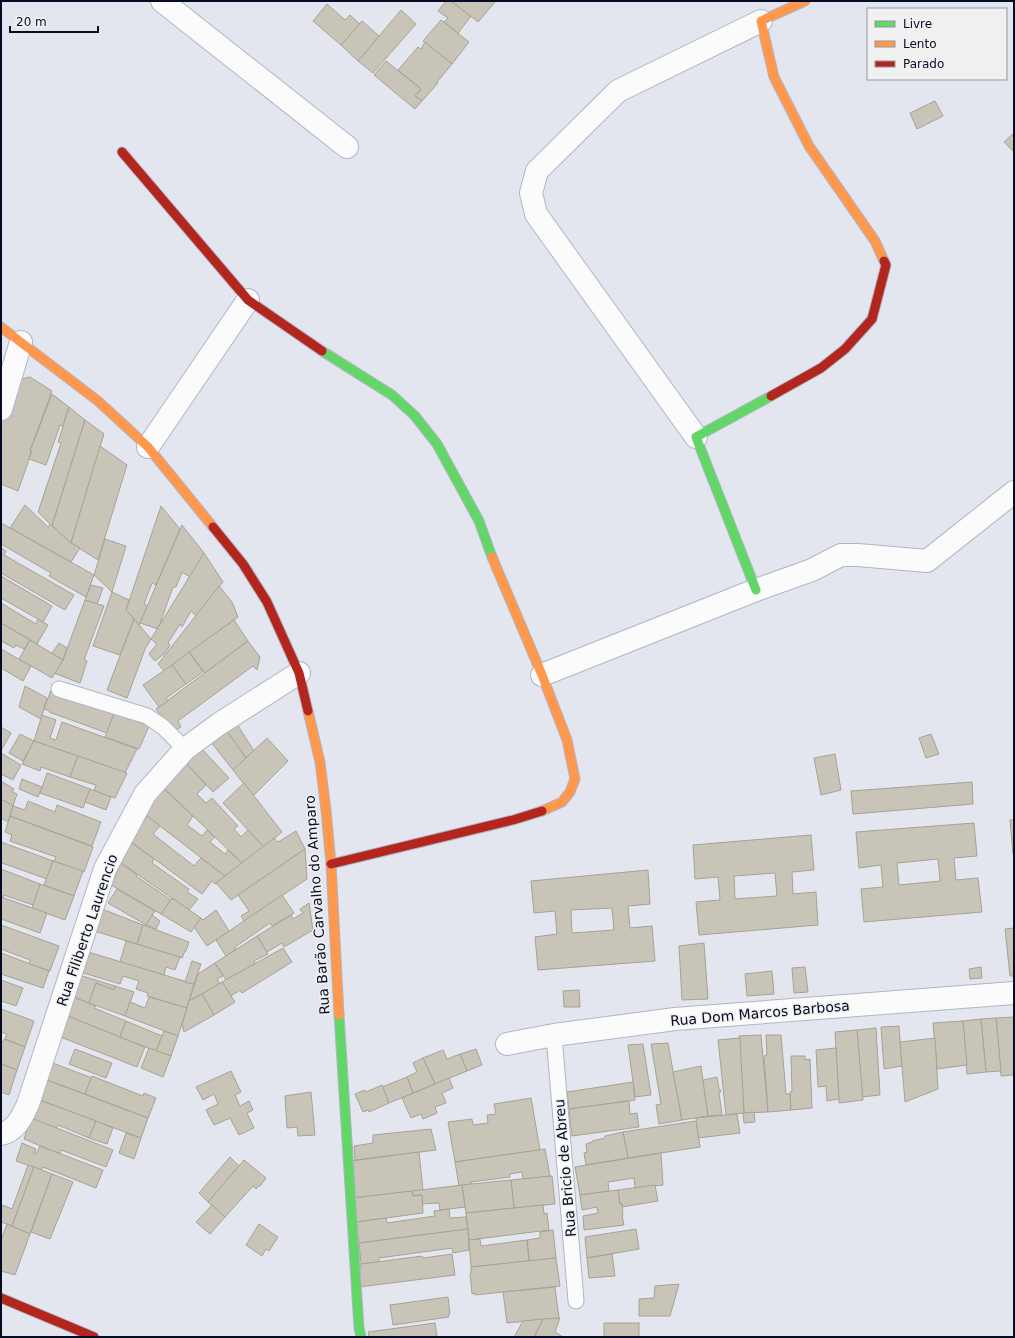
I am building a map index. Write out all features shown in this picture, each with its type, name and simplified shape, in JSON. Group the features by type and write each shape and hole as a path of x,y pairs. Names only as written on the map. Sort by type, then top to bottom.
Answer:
{"street":[{"path":"162,1 347,147"},
{"path":"756,590 696,437 536,214 531,193 537,171 618,91 805,1"},
{"path":"696,437 821,368 845,349 872,319 886,265 875,241 809,146 774,77 761,21"},
{"path":"122,152 248,300 313,345 392,395 419,422 437,444 479,521 498,573 542,675 567,740 575,779 570,792 562,802 550,808 513,820 331,864"},
{"path":"148,447 248,300"},
{"name":"Rua Barão Carvalho do Amparo","path":"1,327 98,401 148,447 243,564 267,602 299,673 320,762 331,864 342,1076 360,1337"},
{"path":"1,409 21,342"},
{"path":"542,675 756,590 812,570 841,555 858,555 927,562 1014,492"},
{"name":"Rua Filiberto Laurencio","path":"1,1134 9,1132 15,1126 28,1104 105,869 145,794 185,749 219,724 299,673"},
{"name":"Rua Dom Marcos Barbosa","path":"507,1044 554,1035 675,1020 1014,993"},
{"path":"1,1298 94,1337"}],"lane":[{"path":"59,690 147,716 163,727 185,749"},
{"name":"Rua Bricio de Abreu","path":"554,1035 576,1301"}],"building":[{"path":"446,1 451,1 471,16 458,33 444,22 448,18 438,11"},
{"path":"451,1 494,1 495,2 478,22"},
{"path":"327,4 345,20 350,15 360,24 341,45 313,21"},
{"path":"401,10 416,24 373,73 358,61"},
{"path":"441,20 469,42 452,64 423,41"},
{"path":"362,21 379,36 358,61 341,45"},
{"path":"425,42 452,64 422,101 415,96 421,89 398,70 418,47 421,49"},
{"path":"386,61 421,89 415,96 422,101 415,109 374,75"},
{"path":"935,101 943,116 917,129 910,113"},
{"path":"1014,133 1014,152 1004,142"},
{"path":"30,377 52,391 30,451 32,451 18,491 1,484 1,415 18,380"},
{"path":"52,394 69,407 63,426 60,425 46,465 29,459 32,451 30,451"},
{"path":"69,407 85,420 52,526 38,512 61,443 58,442"},
{"path":"85,420 104,434 71,543 52,526"},
{"path":"100,446 127,465 98,560 71,543"},
{"path":"25,505 48,527 50,524 71,543 80,548 71,562 10,528"},
{"path":"161,506 180,529 156,585 152,583 144,604 148,606 139,625 126,610"},
{"path":"1,523 94,575 86,597 49,576 51,573 1,544"},
{"path":"182,525 204,553 190,577 182,572 176,587 173,587 158,629 140,623"},
{"path":"105,539 126,546 112,592 94,575"},
{"path":"1,548 6,551 4,555 74,595 65,610 1,573"},
{"path":"204,553 223,582 196,616 191,611 182,627 180,624 168,643 170,645 165,653 155,661 149,654 157,644 151,639"},
{"path":"1,576 52,606 43,622 1,598"},
{"path":"91,585 103,588 97,604 85,600"},
{"path":"219,586 232,602 238,617 164,671 158,664"},
{"path":"112,592 129,600 126,610 134,619 120,655 93,646"},
{"path":"85,600 104,606 84,660 87,661 80,683 54,673 63,660"},
{"path":"1,603 36,624 38,619 48,625 37,644 1,623"},
{"path":"134,619 151,639 145,649 127,698 107,690"},
{"path":"234,620 248,641 205,673 189,652"},
{"path":"1,623 30,640 24,649 16,645 14,648 1,641"},
{"path":"30,640 63,660 52,678 19,659"},
{"path":"248,641 260,657 257,670 253,666 178,721 181,727 173,732 156,709"},
{"path":"59,643 67,648 63,660 52,653"},
{"path":"1,649 31,666 23,681 1,668"},
{"path":"189,652 203,672 186,684 172,665"},
{"path":"172,665 186,684 166,698 168,701 159,707 143,685"},
{"path":"25,686 47,698 41,719 19,707"},
{"path":"51,690 114,713 107,733 44,709"},
{"path":"114,713 149,726 139,749 105,737"},
{"path":"42,715 56,720 50,738 56,740 62,722 137,749 125,773 34,741"},
{"path":"235,721 254,751 246,758 224,727"},
{"path":"1,727 11,733 2,749 1,749"},
{"path":"224,727 246,758 233,770 210,741"},
{"path":"20,734 34,741 23,761 9,753"},
{"path":"931,734 939,754 926,758 919,738"},
{"path":"267,738 288,761 253,796 233,770"},
{"path":"34,741 78,756 70,777 41,767 40,771 22,764"},
{"path":"202,749 229,778 213,792 186,763"},
{"path":"1,753 21,765 13,780 1,774"},
{"path":"835,754 841,790 821,795 814,758"},
{"path":"78,756 127,773 115,798 94,791 96,785 70,777"},
{"path":"185,762 206,785 197,794 206,803 212,798 238,826 234,829 241,837 248,830 264,847 243,864 162,786"},
{"path":"47,773 90,789 83,808 40,793"},
{"path":"22,779 42,787 38,797 19,789"},
{"path":"1,781 14,789 12,792 17,794 13,806 1,799"},
{"path":"972,782 973,804 853,814 851,791"},
{"path":"244,783 282,832 264,847 223,803"},
{"path":"163,788 193,816 187,825 202,836 207,830 215,837 210,842 225,854 228,850 243,864 226,877 147,816 145,814"},
{"path":"90,789 111,797 106,810 85,802"},
{"path":"1,799 13,806 8,822 1,818"},
{"path":"28,801 55,812 57,805 101,822 92,846 10,816 13,806 25,810"},
{"path":"10,816 93,847 84,872 54,861 56,857 10,841 12,835 5,832"},
{"path":"147,816 160,826 153,834 194,866 201,858 226,877 215,884 212,881 202,894 130,841"},
{"path":"1010,820 1014,820 1014,854 1013,854"},
{"path":"974,823 977,856 954,858 956,880 978,878 982,912 864,922 861,889 883,887 881,865 859,868 856,832","holes":["938,859 940,881 899,885 897,863"]},
{"path":"296,831 305,849 231,900 216,883 274,838 278,842"},
{"path":"811,835 814,870 792,872 793,894 816,892 818,925 699,935 696,902 720,900 718,877 695,879 693,845","holes":["775,873 777,896 735,899 734,876"]},
{"path":"1,842 53,861 47,879 2,863 1,865"},
{"path":"132,843 154,859 152,863 189,889 187,892 198,899 189,910 121,863"},
{"path":"305,849 307,879 244,921 241,916 249,911 238,895"},
{"path":"53,861 83,871 74,896 44,885"},
{"path":"121,863 137,875 136,876 171,900 161,914 111,885"},
{"path":"1,869 40,884 33,905 4,895 3,898 1,897"},
{"path":"648,870 650,904 628,906 630,928 652,926 655,961 538,970 535,937 557,934 555,911 534,913 531,881","holes":["612,908 614,930 572,933 571,910"]},
{"path":"40,884 74,896 65,920 32,908"},
{"path":"117,889 155,911 146,925 108,903"},
{"path":"282,895 294,913 272,926 270,923 235,947 236,949 226,956 216,940"},
{"path":"1,897 47,913 40,933 1,919"},
{"path":"172,898 201,918 191,932 161,914"},
{"path":"309,903 313,930 284,947 282,943 267,952 257,936 291,915 293,919 303,913 300,909"},
{"path":"102,909 143,925 137,944 94,931"},
{"path":"216,910 229,931 207,946 194,927 201,918 203,920"},
{"path":"152,915 160,921 156,929 146,925"},
{"path":"1,925 59,946 50,971 29,964 30,960 1,949"},
{"path":"143,925 189,942 182,958 137,944"},
{"path":"1014,928 1014,976 1010,976 1005,929"},
{"path":"257,936 268,954 254,961 255,964 226,980 215,963"},
{"path":"126,941 180,957 175,970 166,967 164,975 120,962"},
{"path":"704,943 708,999 682,1000 679,946"},
{"path":"283,948 292,962 242,993 240,990 231,996 222,982"},
{"path":"85,951 194,984 187,1008 147,996 148,993 136,989 139,981 123,976 120,984 77,971"},
{"path":"1,953 49,971 43,988 1,974"},
{"path":"192,961 201,964 194,984 185,982"},
{"path":"215,963 223,976 217,979 220,984 189,1001 198,974"},
{"path":"805,967 808,992 794,993 792,968"},
{"path":"981,967 982,978 970,979 969,969"},
{"path":"772,971 774,994 747,996 745,974"},
{"path":"76,974 115,986 114,990 96,983 89,1003 70,996"},
{"path":"1,980 23,988 16,1006 1,1001"},
{"path":"222,982 235,1002 214,1015 202,994"},
{"path":"96,983 114,990 115,986 134,992 125,1016 89,1003"},
{"path":"579,990 580,1007 564,1007 563,991"},
{"path":"202,994 214,1015 184,1032 182,1024 189,1001"},
{"path":"71,996 96,1006 94,1008 126,1021 120,1037 65,1015"},
{"path":"149,997 187,1008 178,1036 125,1016 130,1002 145,1008"},
{"path":"1,1009 34,1021 25,1047 5,1039 7,1034 1,1032"},
{"path":"65,1015 145,1047 137,1067 58,1036"},
{"path":"1014,1017 1014,1075 1001,1076 996,1018"},
{"path":"996,1018 1001,1071 986,1072 981,1019"},
{"path":"981,1019 986,1072 967,1074 963,1021"},
{"path":"126,1021 162,1036 156,1051 120,1037"},
{"path":"963,1021 967,1065 937,1069 933,1023"},
{"path":"899,1026 902,1066 884,1069 881,1027"},
{"path":"876,1028 880,1095 862,1097 857,1030"},
{"path":"857,1030 863,1100 839,1103 835,1032"},
{"path":"164,1031 178,1036 171,1056 156,1051"},
{"path":"761,1035 768,1112 744,1113 739,1036"},
{"path":"766,1035 781,1035 786,1094 790,1094 791,1110 768,1112 764,1056 767,1055"},
{"path":"740,1038 744,1113 726,1115 718,1040"},
{"path":"935,1038 938,1089 905,1102 900,1042"},
{"path":"4,1039 25,1047 17,1070 1,1064 1,1041 3,1042"},
{"path":"668,1043 682,1120 659,1124 656,1105 661,1104 651,1044"},
{"path":"643,1044 651,1095 635,1097 628,1045"},
{"path":"149,1048 171,1056 163,1077 141,1068"},
{"path":"836,1048 839,1099 827,1101 826,1086 818,1087 816,1050"},
{"path":"75,1049 112,1063 106,1078 69,1064"},
{"path":"476,1049 482,1065 467,1071 460,1054"},
{"path":"443,1050 447,1059 460,1054 467,1071 435,1084 423,1058"},
{"path":"791,1056 805,1056 805,1060 810,1059 812,1108 791,1110"},
{"path":"423,1058 435,1084 413,1093 407,1077 417,1072 413,1063"},
{"path":"50,1062 92,1078 85,1094 44,1079"},
{"path":"1,1064 17,1070 9,1095 1,1092"},
{"path":"701,1066 708,1116 682,1120 673,1072"},
{"path":"231,1071 241,1092 235,1095 240,1106 249,1101 253,1110 247,1113 254,1128 239,1135 230,1118 214,1125 206,1110 218,1104 214,1094 203,1100 196,1087"},
{"path":"92,1076 143,1096 144,1093 156,1098 148,1118 85,1094"},
{"path":"407,1077 413,1093 389,1103 382,1087"},
{"path":"717,1077 721,1092 719,1092 722,1115 708,1116 703,1080"},
{"path":"449,1078 453,1088 442,1093 446,1103 435,1107 437,1113 423,1119 421,1114 411,1118 402,1098"},
{"path":"44,1079 148,1118 141,1138 37,1099"},
{"path":"633,1082 635,1100 569,1109 567,1092"},
{"path":"382,1085 389,1103 369,1112 368,1110 363,1112 355,1094 365,1090 366,1092"},
{"path":"311,1092 315,1135 298,1136 297,1127 287,1128 285,1096"},
{"path":"531,1098 540,1150 455,1162 448,1122 472,1119 473,1125 488,1123 487,1115 496,1114 494,1104"},
{"path":"37,1099 96,1121 89,1138 58,1125 56,1129 31,1118"},
{"path":"629,1101 630,1114 637,1113 639,1127 572,1136 569,1109"},
{"path":"754,1112 755,1122 744,1123 743,1113"},
{"path":"737,1114 740,1133 698,1138 696,1118"},
{"path":"31,1118 113,1150 106,1167 61,1150 60,1154 24,1139"},
{"path":"96,1121 113,1128 107,1144 89,1138"},
{"path":"696,1121 700,1147 628,1158 623,1132"},
{"path":"431,1129 436,1150 355,1160 354,1146 373,1143 373,1135"},
{"path":"623,1132 628,1158 586,1165 584,1153 587,1152 586,1144 605,1138 605,1136"},
{"path":"126,1133 141,1138 134,1159 119,1153"},
{"path":"22,1143 36,1149 34,1154 36,1154 40,1146 103,1170 96,1188 43,1167 41,1170 16,1161"},
{"path":"545,1149 550,1176 523,1179 522,1172 510,1174 510,1177 471,1182 471,1184 459,1186 455,1162"},
{"path":"419,1152 423,1190 352,1198 351,1161"},
{"path":"661,1153 663,1185 635,1188 634,1178 608,1182 609,1191 580,1195 575,1167"},
{"path":"230,1157 239,1166 208,1202 199,1193"},
{"path":"244,1160 266,1178 256,1189 253,1186 225,1217 208,1202"},
{"path":"28,1165 34,1167 12,1226 1,1222 3,1205 12,1209"},
{"path":"34,1167 52,1174 30,1234 12,1226"},
{"path":"52,1174 73,1182 50,1239 31,1232"},
{"path":"552,1176 555,1204 514,1208 511,1180"},
{"path":"511,1180 514,1208 466,1213 462,1185"},
{"path":"462,1185 465,1207 449,1209 440,1210 439,1203 422,1204 422,1195 413,1196 412,1191"},
{"path":"655,1185 658,1201 622,1207 622,1204 620,1204 618,1190"},
{"path":"618,1190 620,1204 622,1204 624,1225 584,1230 583,1216 598,1213 597,1207 582,1210 580,1195"},
{"path":"412,1191 413,1196 422,1195 423,1213 356,1222 352,1198"},
{"path":"212,1205 225,1217 210,1234 196,1222"},
{"path":"543,1205 544,1214 547,1213 549,1230 469,1240 466,1213"},
{"path":"449,1209 450,1218 466,1217 468,1229 359,1243 356,1222 386,1218 387,1223 435,1216 434,1211"},
{"path":"7,1224 30,1234 15,1275 1,1271 1,1240"},
{"path":"259,1224 278,1237 269,1251 266,1249 262,1256 246,1245"},
{"path":"468,1229 469,1250 453,1253 452,1248 379,1258 379,1262 361,1264 359,1243"},
{"path":"636,1229 639,1249 587,1258 585,1237"},
{"path":"553,1230 556,1258 529,1261 527,1240 540,1238 540,1232"},
{"path":"480,1239 481,1246 527,1240 529,1261 471,1267 469,1240"},
{"path":"452,1254 455,1275 359,1287 361,1264 422,1256 423,1258"},
{"path":"612,1254 615,1276 589,1278 587,1258"},
{"path":"556,1258 560,1286 475,1295 475,1293 472,1294 470,1274 471,1267"},
{"path":"679,1284 670,1316 639,1316 639,1299 654,1298 655,1286"},
{"path":"555,1287 559,1318 507,1323 503,1292"},
{"path":"448,1297 449,1317 393,1325 390,1305"},
{"path":"560,1318 555,1332 563,1337 534,1337 543,1319"},
{"path":"543,1319 534,1337 514,1337 523,1321"},
{"path":"435,1323 437,1337 369,1337 368,1332"},
{"path":"604,1323 639,1323 639,1337 604,1337"}],"traffic: fast":[{"path":"322,351 392,395 415,416 437,444 479,521 492,557"},
{"path":"756,590 696,437 771,396"},
{"path":"339,1015 359,1328 361,1337"}],"traffic: slow":[{"path":"805,1 761,21 774,77 809,146 875,241 884,261"},
{"path":"1,327 98,401 148,447 213,527"},
{"path":"492,557 542,675 567,740 575,779 570,792 562,802 542,811"},
{"path":"308,711 320,762 326,810 331,864 339,1015"}],"traffic: jam":[{"path":"122,152 248,300 322,351"},
{"path":"771,396 821,368 845,349 872,319 886,265 884,261"},
{"path":"213,527 243,564 267,602 299,673 308,711"},
{"path":"331,864 513,820 542,811"},
{"path":"1,1298 94,1337"}]}
